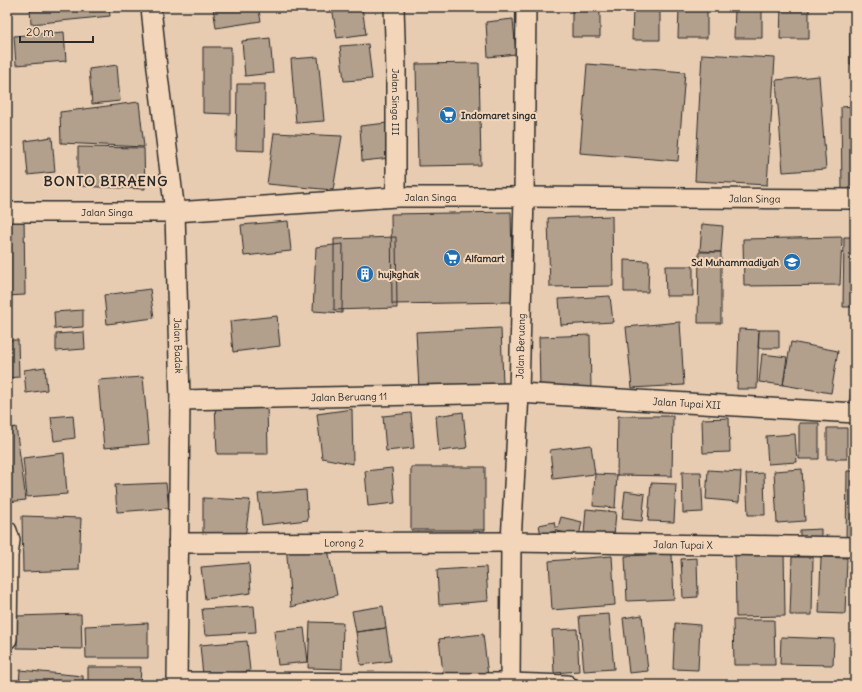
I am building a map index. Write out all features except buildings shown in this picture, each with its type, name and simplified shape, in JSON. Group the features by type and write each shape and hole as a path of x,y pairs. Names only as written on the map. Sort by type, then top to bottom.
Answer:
{"street":[{"name":"Jalan Badak","path":"151,7 175,212 180,400 177,684"},
{"name":"Jalan Singa III","path":"394,7 396,70 396,198"},
{"name":"Jalan Beruang","path":"510,684 511,542 519,393 524,197 526,7"},
{"name":"Jalan Singa","path":"7,212 175,212 396,198 524,197 855,199"},
{"name":"Jalan Beruang 11","path":"180,400 519,393"},
{"name":"Jalan Tupai XII","path":"519,393 855,413"},
{"path":"7,531 10,540 7,639"},
{"name":"Lorong 2","path":"178,543 511,542"},
{"name":"Jalan Tupai X","path":"511,542 855,547"},
{"path":"177,684 567,685"}],"place":[{"name":"Indomaret singa","path":"448,115"},
{"name":"Alfamart","path":"452,258"},
{"name":"Sd Muhammadiyah","path":"792,262"},
{"name":"hujkghak","path":"365,274"}],"district":[{"name":"BONTO BIRAENG","path":"106,181"}]}
